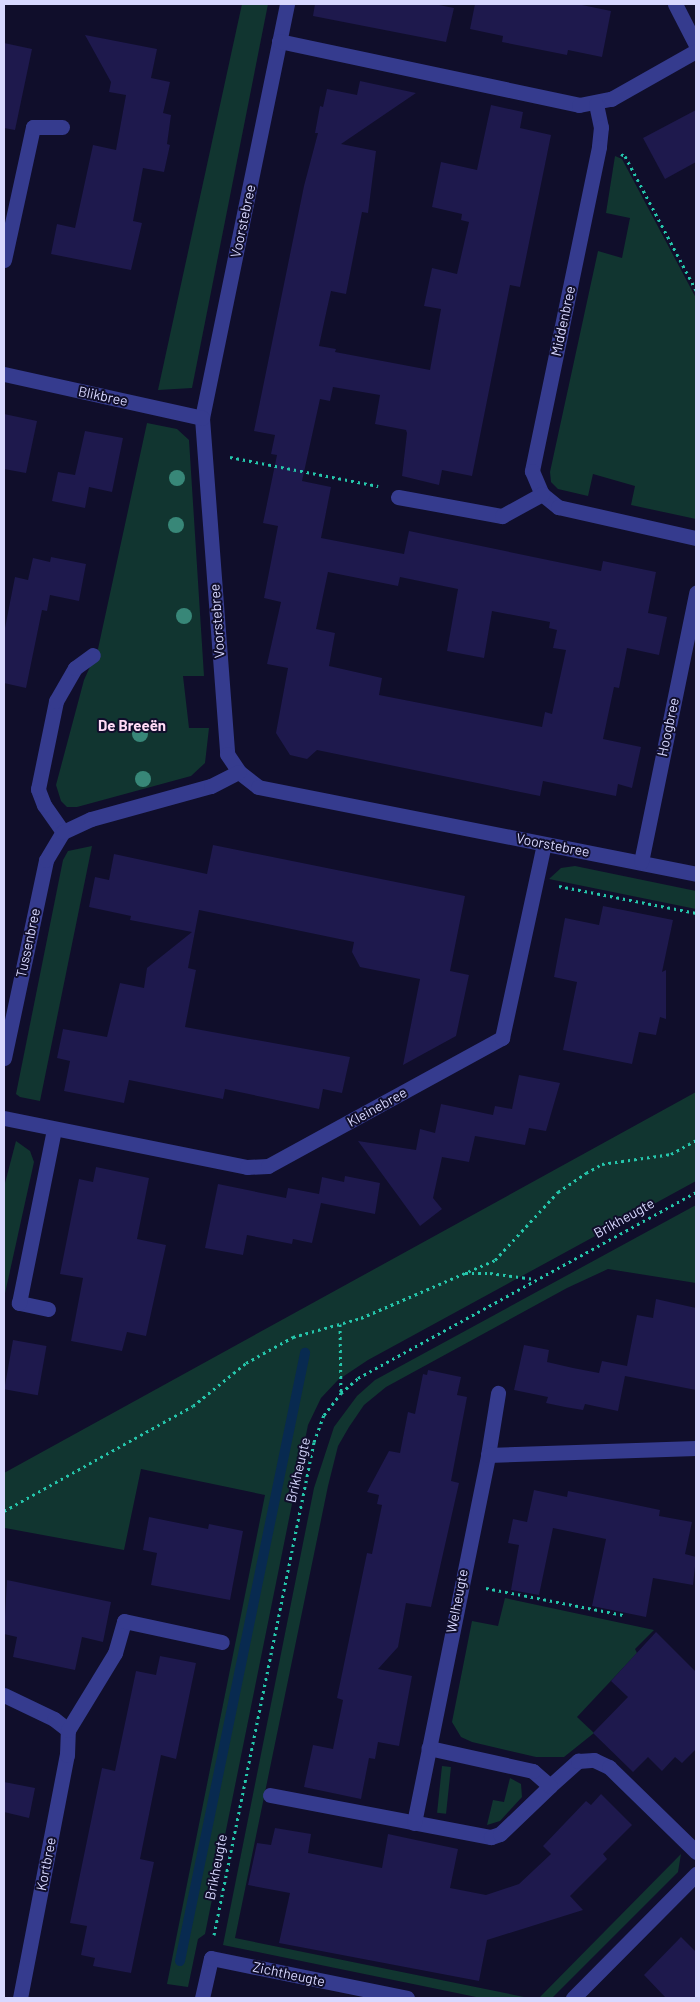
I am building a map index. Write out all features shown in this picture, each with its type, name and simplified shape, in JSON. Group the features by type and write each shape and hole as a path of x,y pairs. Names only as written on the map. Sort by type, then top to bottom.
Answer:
{"street":[{"name":"Voorstebree","path":"287,4 202,418 227,754 239,772 258,787 696,874"},
{"path":"674,4 696,45"},
{"path":"279,41 560,103 596,104 625,92 696,51"},
{"name":"Middenbree","path":"542,494 532,471 599,147 601,127 596,104"},
{"path":"4,260 33,127 62,127"},
{"name":"Blikbree","path":"4,374 202,418"},
{"path":"398,497 480,514 502,516 542,494 558,507 696,538"},
{"name":"Hoogbree","path":"641,862 696,593"},
{"path":"93,655 75,668 56,701 38,789 44,805 63,832 91,819 211,786 239,772"},
{"name":"Tussenbree","path":"4,1058 46,860 63,832"},
{"name":"Kleinebree","path":"4,1118 54,1130 247,1167 268,1166 502,1038 544,844"},
{"path":"48,1309 19,1303 54,1130"},
{"name":"Welheugte","path":"414,1823 488,1455 498,1393"},
{"path":"488,1455 696,1448"},
{"name":"Kortbree","path":"20,1998 67,1755 68,1730 115,1653 124,1621 222,1642"},
{"path":"4,1695 54,1719 68,1730"},
{"path":"429,1748 533,1771 550,1786"},
{"path":"270,1795 491,1837 500,1834 578,1761 594,1760 610,1767 696,1852"},
{"path":"573,1998 696,1874"},
{"path":"202,1998 211,1958"},
{"name":"Zichtheugte","path":"211,1958 407,1998"}],"path":[{"path":"599,147 625,156 696,290"},
{"path":"205,452 385,487 398,497"},
{"path":"536,882 696,913"},
{"path":"4,1511 193,1406 246,1363 293,1337 340,1324 495,1260 558,1192 586,1172 602,1164 671,1154 696,1140"},
{"name":"Brikheugte","path":"211,1958 314,1442 324,1415 341,1393 358,1378 696,1192"},
{"path":"461,1274 490,1273 536,1279"},
{"path":"340,1324 341,1393"},
{"path":"461,1583 623,1615"}],"green space":[{"path":"242,4 268,4 192,388 158,390"},
{"path":"615,156 622,159 696,298 696,519 631,505 635,486 593,474 588,496 558,489 551,482 550,472 598,251 622,258 630,218 606,213"},
{"path":"147,423 177,429 189,440 204,676 183,676 189,728 209,728 205,763 191,776 77,807 67,807 61,801 56,785 84,680 98,649"},
{"path":"92,846 40,1101 20,1097 16,1094 63,860 68,851"},
{"path":"575,866 696,891 696,909 549,879 561,868"},
{"path":"696,1092 696,1181 368,1360 338,1380 321,1398 308,1425 205,1934 198,1939 188,1987 167,1984 265,1495 141,1469 124,1550 5,1528 4,1537 4,1473"},
{"path":"16,1141 30,1151 34,1162 4,1298 4,1187"},
{"path":"696,1205 696,1283 608,1269 567,1288 386,1387 364,1405 349,1427 338,1446 328,1486 235,1938 529,1998 481,1998 223,1945 314,1488 334,1427 357,1396 375,1380"},
{"path":"505,1598 654,1630 635,1649 637,1653 577,1717 594,1733 564,1757 536,1757 472,1742 461,1737 452,1722 472,1621 498,1626"},
{"path":"442,1766 451,1767 446,1814 437,1813"},
{"path":"510,1778 521,1784 522,1797 500,1821 487,1825 493,1800 504,1802"},
{"path":"681,1854 678,1872 552,1998 539,1998"}],"building":[{"path":"315,4 434,4 454,8 446,42 313,16"},
{"path":"475,4 577,4 611,11 602,57 568,50 567,55 502,42 503,36 470,29"},
{"path":"85,35 157,49 151,78 170,82 163,113 171,115 167,144 170,145 164,172 143,168 133,221 142,223 131,270 51,254 57,224 75,228 93,145 116,150 126,95 109,92 111,82"},
{"path":"4,43 32,49 15,130 4,128"},
{"path":"360,81 416,93 341,144 376,151 368,213 362,212 346,294 331,291 319,346 336,349 335,352 430,370 441,309 424,306 432,268 457,274 469,222 461,220 462,214 432,207 441,162 477,170 491,105 523,112 520,128 551,135 520,287 510,285 472,476 442,470 439,485 402,476 407,433 406,430 375,424 380,395 333,387 330,401 320,399 302,481 331,487 321,538 404,554 409,531 601,571 603,561 656,572 648,613 667,617 659,655 627,648 619,688 614,687 603,739 641,747 632,788 618,784 616,796 543,781 540,796 317,750 307,759 290,755 276,733 288,668 267,664 281,602 264,598 278,526 263,523 277,455 271,454 275,435 254,431 304,186 318,133 315,133 320,106 323,107 327,89 357,95","holes":["328,572 398,586 400,577 458,589 447,651 484,658 492,611 550,622 549,628 557,630 553,648 566,650 552,714 545,712 542,727 379,695 382,678 329,666 335,633 316,629"]},
{"path":"696,110 696,162 665,179 643,138"},
{"path":"4,414 37,421 26,473 4,469"},
{"path":"85,431 123,438 112,492 89,487 85,508 52,501 58,472 75,475"},
{"path":"51,557 86,564 79,601 50,595 47,611 42,610 26,688 4,683 4,633 15,577 28,580 33,558 50,562"},
{"path":"213,845 465,896 450,971 469,975 456,1036 403,1065 420,979 360,967 352,952 354,942 199,910 188,968 196,970 185,1027 350,1057 342,1093 323,1089 319,1109 225,1089 223,1099 129,1080 124,1103 64,1091 70,1061 57,1058 63,1029 107,1037 120,983 144,988 147,968 192,932 130,920 131,916 89,907 95,877 109,880 114,854 207,874"},
{"path":"603,906 673,920 662,972 666,970 666,1019 660,1017 656,1035 639,1032 632,1064 563,1050 577,982 554,977 565,918 599,925"},
{"path":"519,1075 560,1083 546,1131 529,1128 525,1145 475,1136 469,1162 442,1157 433,1198 442,1209 420,1226 358,1141 416,1150 420,1129 435,1133 441,1104 493,1115 495,1106 512,1109"},
{"path":"96,1167 149,1178 137,1239 166,1245 146,1336 127,1332 122,1351 71,1341 83,1278 60,1274 79,1179 93,1182"},
{"path":"345,1176 380,1183 375,1214 321,1203 312,1243 293,1239 292,1244 247,1235 243,1255 205,1248 218,1184 286,1198 288,1188 319,1194 322,1177 344,1182"},
{"path":"656,1299 696,1308 696,1390 625,1376 618,1411 585,1404 583,1410 565,1407 546,1403 548,1397 514,1390 524,1345 549,1350 547,1362 573,1368 599,1373 602,1361 627,1366 637,1315 653,1318"},
{"path":"13,1340 46,1346 38,1395 4,1389"},
{"path":"428,1370 461,1377 457,1395 467,1397 451,1481 459,1483 431,1607 406,1603 398,1647 378,1669 412,1676 399,1746 378,1742 375,1759 369,1758 361,1799 304,1787 313,1745 333,1749 343,1700 337,1698 367,1553 372,1554 382,1505 377,1504 379,1495 367,1492 389,1451 400,1453 408,1412 415,1414 423,1374 427,1375"},
{"path":"534,1490 567,1497 568,1491 660,1510 659,1516 692,1522 685,1554 696,1557 693,1585 653,1578 646,1617 592,1606 606,1539 553,1528 539,1595 511,1590 519,1545 508,1543 513,1519 527,1522"},
{"path":"149,1517 208,1529 209,1524 243,1531 230,1600 151,1585 157,1553 143,1550"},
{"path":"7,1580 111,1602 103,1642 82,1637 75,1670 13,1657 17,1637 4,1634"},
{"path":"656,1632 696,1672 696,1749 682,1763 675,1757 662,1771 648,1757 633,1772 593,1733 628,1697 611,1681"},
{"path":"160,1656 196,1663 176,1759 161,1755 140,1859 154,1862 131,1973 93,1966 95,1958 81,1955 87,1926 70,1923 102,1768 115,1771 136,1671 156,1675"},
{"path":"4,1782 35,1788 29,1818 4,1812"},
{"path":"601,1794 632,1825 603,1854 607,1859 570,1896 583,1910 487,1940 479,1981 279,1943 290,1893 248,1885 257,1843 271,1845 275,1828 311,1834 308,1853 382,1868 388,1834 458,1849 450,1888 486,1895 519,1884 551,1854 543,1846 586,1801 591,1805"},
{"path":"681,1937 696,1952 696,1998 666,1998 644,1975"}],"waterway":[{"path":"180,1961 305,1353"}],"district":[{"name":"De Breeën","path":"132,726"}]}
